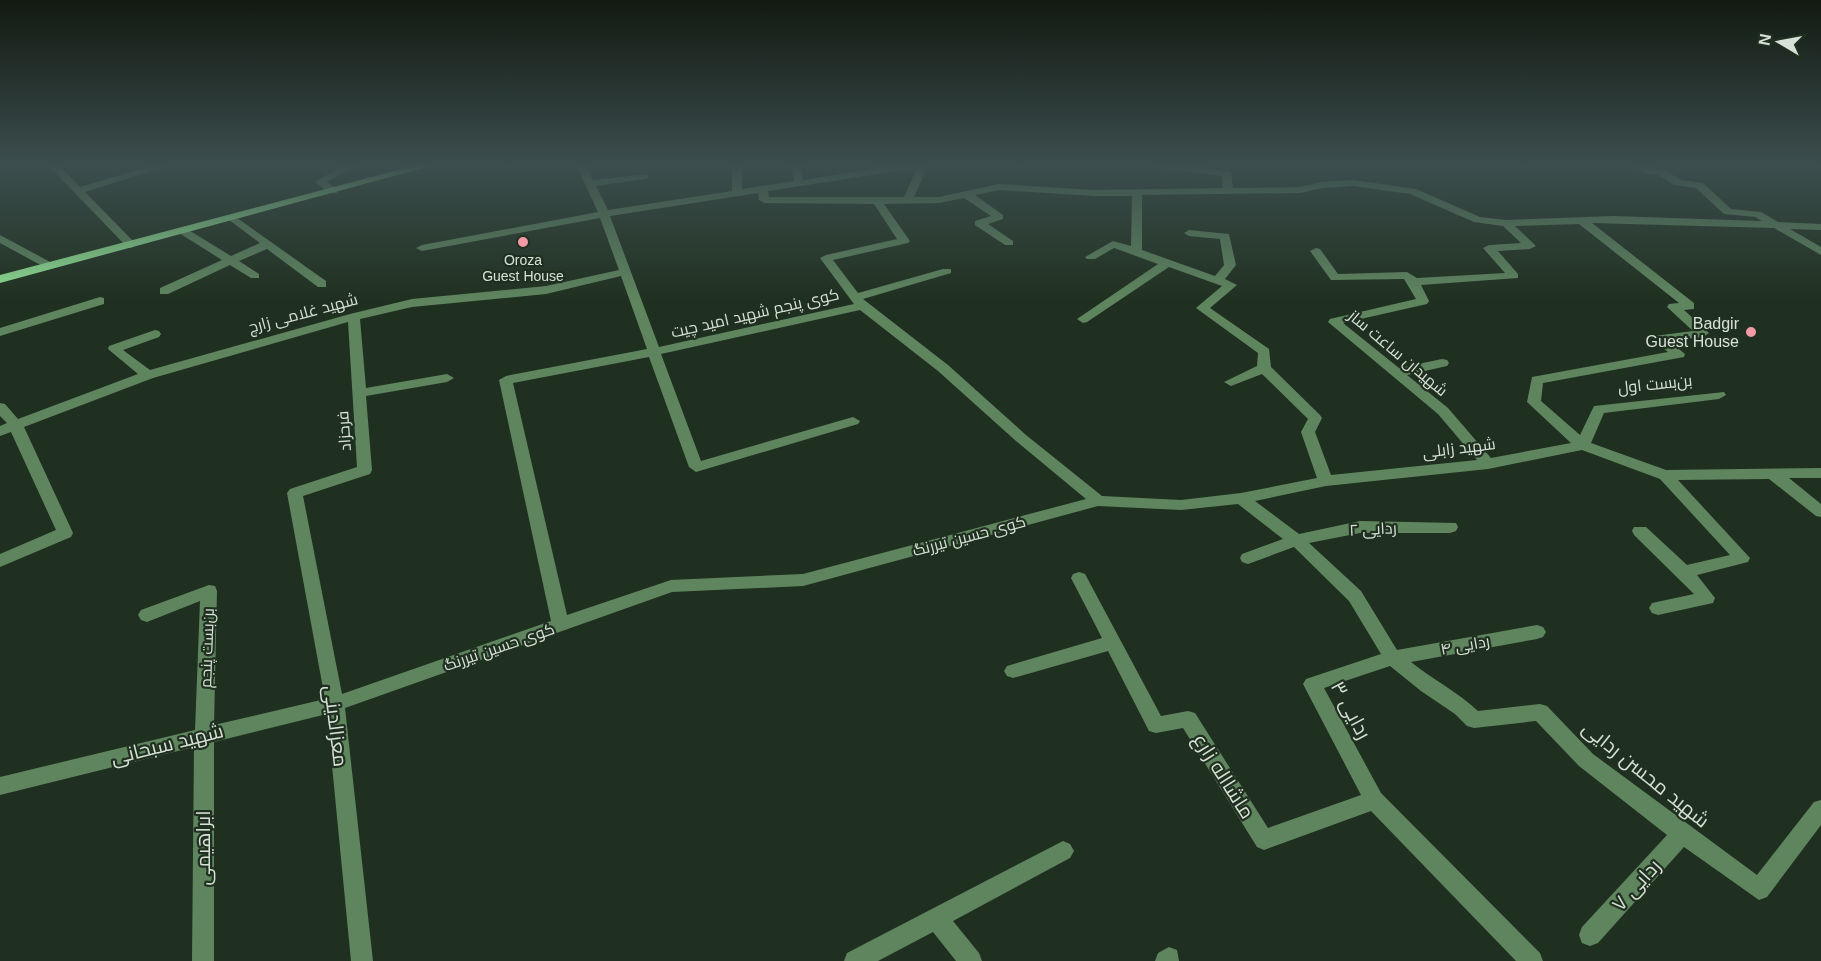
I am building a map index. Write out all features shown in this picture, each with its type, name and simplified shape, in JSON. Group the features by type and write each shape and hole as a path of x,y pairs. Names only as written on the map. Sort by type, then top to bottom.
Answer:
{"main road":[{"path":"0,279 263,210"}],"street":[{"path":"97,210 130,245"},
{"path":"602,210 696,467 853,421"},
{"path":"422,248 630,210"},
{"path":"883,210 904,241 826,258 859,302 943,368 1021,438 1098,501"},
{"path":"989,210 999,217 978,223 1009,243"},
{"path":"1136,253 1137,210"},
{"path":"1455,210 1478,220 1506,223 1613,219 1821,227"},
{"path":"1726,210 1728,212 1757,214 1821,252"},
{"path":"233,218 322,284"},
{"path":"1581,220 1689,306 1673,307 1703,333 1658,339 1679,354 1537,380 1534,402 1583,446 1665,475 1821,473"},
{"path":"1316,251 1335,278 1407,275 1414,282 1514,276 1489,249 1530,246 1506,223"},
{"path":"183,231 255,276"},
{"path":"1189,233 1225,236 1230,265 1217,281"},
{"path":"0,238 50,266"},
{"path":"165,291 268,244"},
{"path":"1090,257 1113,244 1231,285 1202,308 1264,352 1264,368 1315,418 1308,432 1326,481"},
{"path":"1083,319 1167,263"},
{"name":"کوی پنجم شهید امید چیت","path":"561,625 506,380 654,352 859,302 948,271"},
{"name":"شهید غلامی زارچ","path":"0,431 148,375 354,317 412,303 546,290 625,272"},
{"name":"شهیدان ساعت ساز","path":"1414,282 1423,301 1334,322 1443,411 1488,464"},
{"path":"0,332 100,301"},
{"name":"فرحزاد","path":"295,493 365,470 354,317"},
{"path":"148,375 114,349 155,334"},
{"path":"1396,373 1442,363"},
{"path":"1231,382 1264,368"},
{"path":"360,393 447,378"},
{"name":"بن‌بست اول","path":"1583,446 1599,409 1719,395"},
{"path":"0,407 15,424 65,533 0,561"},
{"name":"شهید زابلی","path":"1098,501 1181,505 1241,498 1326,481 1488,464 1583,446"},
{"path":"1773,474 1821,512"},
{"path":"1665,475 1742,558 1684,572"},
{"name":"معزالدینی","path":"295,493 335,704 362,961"},
{"name":"شهید محسن ردایی","path":"1241,498 1296,540 1355,596 1393,658 1427,686 1462,708 1474,720 1540,712 1586,759 1682,834 1759,889 1821,808"},
{"name":"کوی حسین تیررنگ","path":"335,704 671,586 803,580 1098,501"},
{"name":"ردایی ۲","path":"1248,558 1296,540 1360,527 1450,527"},
{"path":"1640,531 1684,572 1707,598 1658,608"},
{"name":"ماشااله زارع","path":"1079,578 1155,725 1188,719 1264,840 1374,800"},
{"name":"بن‌بست پنجم","path":"147,615 209,591 204,734"},
{"name":"ردایی ۴","path":"1393,658 1537,632"},
{"path":"1013,671 1113,642"},
{"name":"ردایی ۳","path":"1374,800 1312,684 1393,658"},
{"name":"شهید سبحانی","path":"0,786 204,734 335,704"},
{"name":"ابراهیمی","path":"203,961 204,734"},
{"path":"1374,800 1531,961"},
{"name":"ردایی ۷","path":"1590,935 1682,834"},
{"path":"855,961 1063,851"},
{"path":"936,918 971,961"}],"place":[{"name":"Oroza Guest House","path":"523,242"},
{"name":"Badgir Guest House","path":"1751,332"}]}
